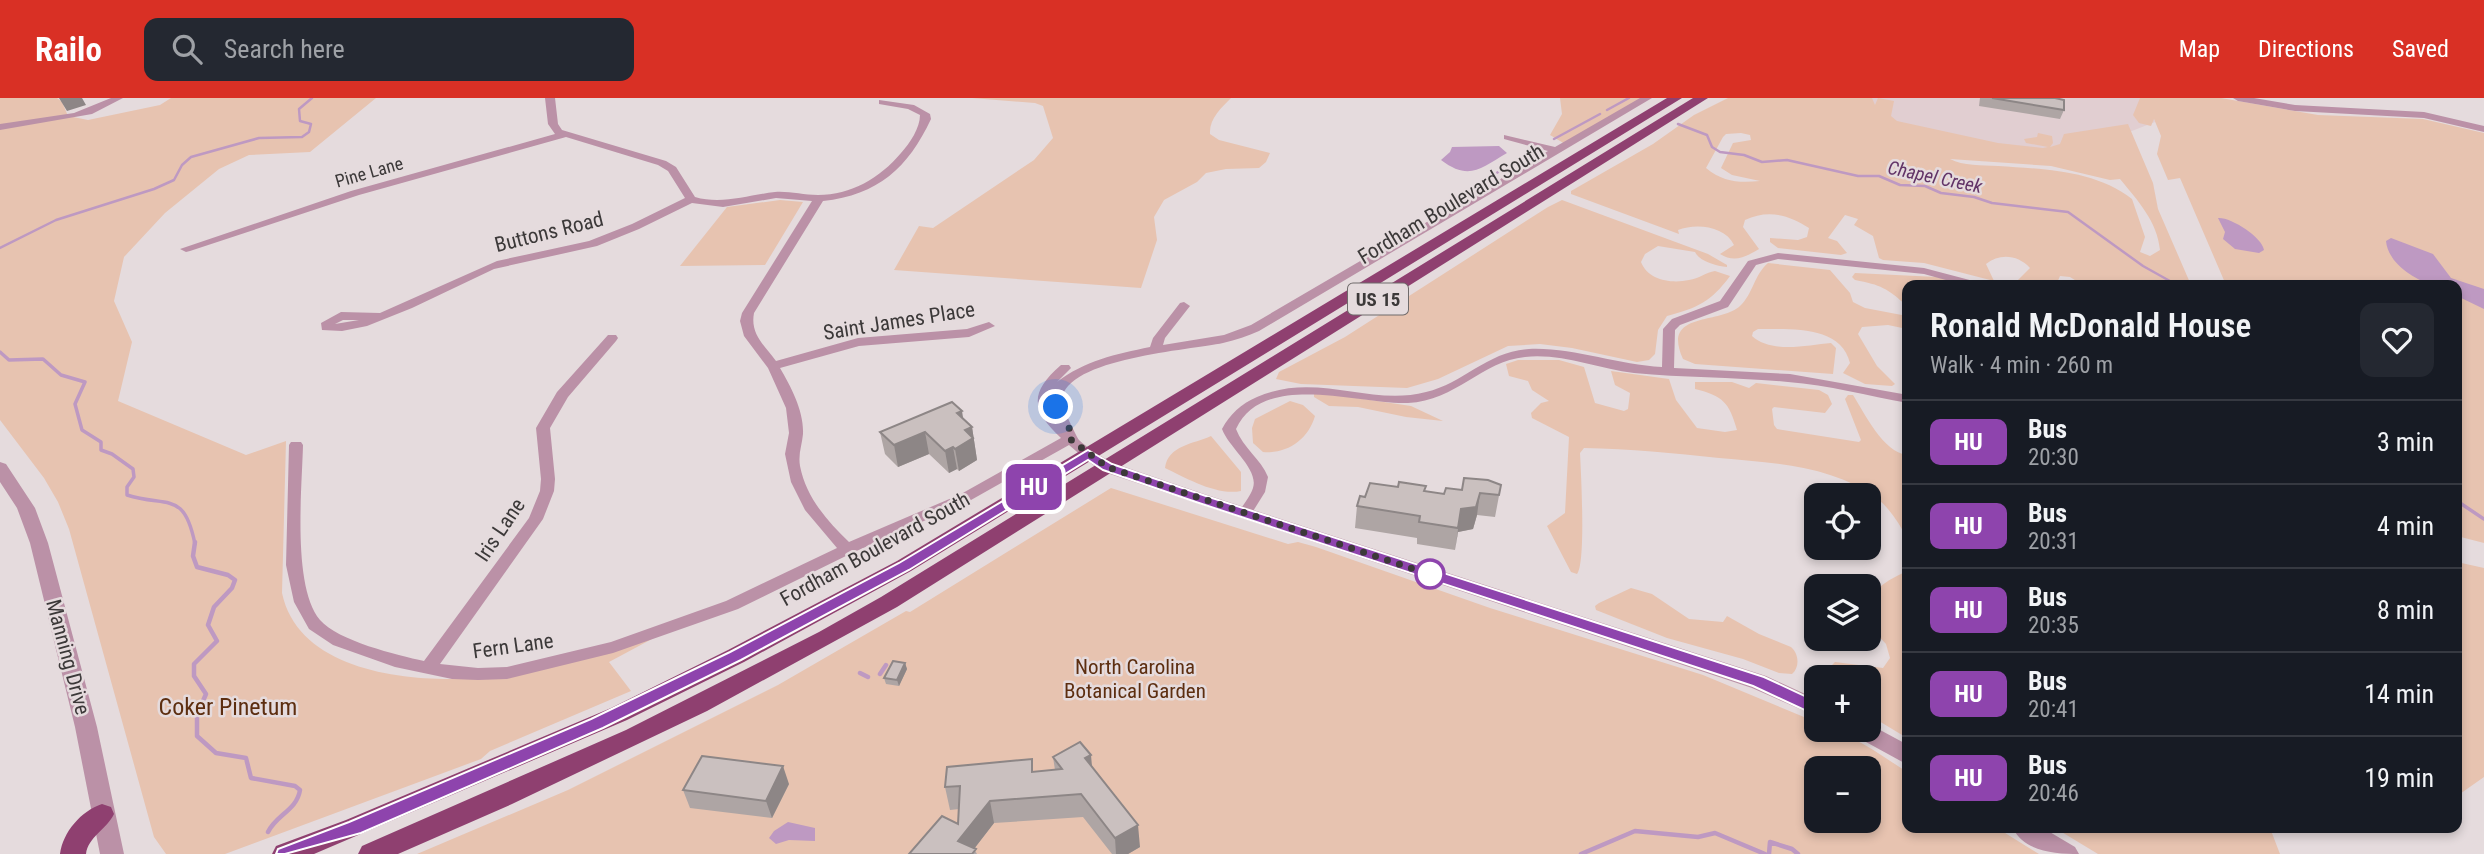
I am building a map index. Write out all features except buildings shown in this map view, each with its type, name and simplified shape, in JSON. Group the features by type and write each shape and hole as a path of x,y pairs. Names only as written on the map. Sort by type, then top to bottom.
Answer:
{"highway":[{"path":"1682,102 1705,98"},
{"name":"Fordham Boulevard South","path":"285,854 595,725 724,662 904,566 1682,102"},
{"name":"Fordham Boulevard South","path":"371,854 567,770 657,728 791,659 890,602 1107,467 1682,102"},
{"path":"73,854 73,843 102,814"}],"street":[{"path":"0,127 27,120 83,115 100,110 118,98"},
{"path":"550,98 552,124 563,135 662,163 672,169 691,199 712,204 777,195 819,198 859,191 884,178 918,137 926,119 925,114 911,107 882,102"},
{"path":"1647,98 1255,328 1220,340 1155,351 1129,351 1088,358 1069,366 1053,378 1044,392 1043,408 1056,429 1107,467 1746,677 1804,703"},
{"path":"2238,98 2412,114 2484,129"},
{"name":"Pine Lane","path":"186,249 355,193 563,135"},
{"path":"1507,137 1556,150"},
{"path":"819,198 746,320 748,334 773,366 794,415 796,433 792,454 805,502 827,530 847,549"},
{"name":"Buttons Road","path":"377,317 502,262 598,242 691,199"},
{"path":"1668,371 1669,329 1687,317 1724,304 1734,293 1743,273 1752,263 1763,258 1789,256 1924,271 1958,280"},
{"path":"1155,351 1159,338 1184,306"},
{"name":"Saint James Place","path":"773,366 858,342 969,333 989,326"},
{"name":"Iris Lane","path":"429,667 536,519 547,491 543,428 562,395 612,338"},
{"path":"1245,513 1261,486 1262,476 1258,468 1236,447 1229,429 1231,422 1247,407 1275,394 1297,388 1407,399 1426,398 1441,394 1502,356 1529,352 1553,353 1621,367 1790,378 1902,398"},
{"name":"Fern Lane","path":"296,445 294,565 302,602 315,625 339,641 365,651 452,673 507,673 613,647 732,605 847,549 966,497 1070,439"},
{"name":"Manning Drive","path":"0,468 26,508 39,543 86,727 112,854"},
{"path":"1881,740 1902,753"},
{"path":"2032,833 2067,854"}],"shaded area":[{"path":"1858,98 2145,98 2155,122 2057,160 1854,118"},
{"path":"1499,146 1507,153 1474,170 1459,170 1441,160 1452,147"},
{"path":"2218,218 2245,229 2258,239 2264,250 2259,253 2235,249 2223,239 2225,232"},
{"path":"2391,238 2433,254 2451,278 2457,280 2418,279 2397,263 2386,241"},
{"path":"2462,282 2484,289 2484,309 2462,298"},
{"path":"788,822 815,828 815,841 789,840 776,844 769,838 774,831"}],"green space":[{"name":"Coker Pinetum","path":"0,98 57,98 62,102 68,116 88,120 160,105 171,98 376,98 310,152 249,155 219,169 165,213 124,257 114,301 132,342 118,401 246,455 286,441 282,593 293,620 311,641 334,656 362,667 392,674 422,678 479,678 665,632 609,662 631,691 490,751 481,759 225,854 166,854 154,837 69,529 44,478 0,420"},
{"path":"972,98 1231,98 1214,119 1210,134 1219,140 1270,153 1259,168 1226,169 1206,173 1197,182 1164,200 1154,217 1157,240 1141,288 894,270 919,226 933,228 1034,160 1053,138 1043,106"},
{"path":"1560,98 1646,98 1565,144 1550,135 1562,114"},
{"path":"1728,98 1872,98 1875,105 1878,98 1894,101 1891,116 1897,121 1998,143 2043,148 2048,147 2026,143 2024,139 2037,137 2038,133 2052,136 2053,143 2050,147 2060,144 2064,134 2128,124 2153,183 2158,209 2189,280 2075,280 2060,276 2058,280 2018,280 2030,268 2020,260 2003,257 1986,264 1994,280 1990,280 1924,263 1883,260 1879,258 1873,236 1854,225 1858,219 1845,215 1828,238 1837,241 1847,253 1841,255 1778,248 1770,242 1770,238 1798,240 1807,237 1809,228 1786,217 1770,214 1745,220 1743,227 1759,249 1745,256 1730,258 1720,254 1734,245 1717,230 1693,227 1678,230 1679,234 1571,194 1571,191 1653,144 1694,115","holes":["1726,134 1750,135 1751,140 1733,143 1721,168 1732,175 1760,181 1732,180 1706,168","1950,159 2051,166 2110,180 2120,179 2151,221 2160,250 2150,256 2140,252 2145,237 2132,199 2102,182 2068,173 1973,165"]},
{"path":"2140,98 2221,98 2318,115 2423,119 2484,133 2484,543 2462,537 2462,280 2224,280 2180,178 2168,180 2157,154 2161,136 2154,119 2151,126 2139,123 2133,115"},
{"path":"780,200 803,202 765,265 680,266 727,207"},
{"path":"1562,200 1708,254 1727,265 1708,262 1695,252 1658,246 1645,254 1641,262 1655,277 1682,281 1715,271 1730,276 1703,303 1667,316 1658,330 1655,354 1649,360 1637,362 1540,344 1508,346 1438,379 1407,388 1301,384 1276,379 1279,372 1345,337"},
{"path":"1768,263 1830,270 1850,293 1853,302 1865,308 1902,315 1902,328 1888,325 1862,327 1858,334 1877,366 1895,384 1865,384 1843,373 1850,363 1845,351 1836,342 1813,332 1799,330 1758,329 1752,336 1760,342 1779,347 1831,343 1836,348 1833,374 1695,364 1683,359 1678,344 1680,333 1686,326 1731,312 1740,306"},
{"path":"1855,273 1937,277 1948,280 1902,280 1902,302 1883,288 1852,277"},
{"path":"1518,360 1559,360 1584,367 1595,403 1624,411 1628,409 1630,393 1615,385 1611,371 1669,379 1676,400 1697,428 1725,432 1737,430 1728,407 1712,394 1695,389 1695,382 1732,382 1749,388 1756,383 1819,390 1828,395 1832,404 1825,413 1774,407 1774,425 1777,429 1859,442 1861,440 1845,399 1848,395 1853,395 1883,440 1902,453 1902,530 1881,502 1881,483 1850,483 1802,468 1761,462 1584,448 1580,453 1580,567 1577,574 1571,572 1547,526 1565,513 1569,437 1532,418 1531,413 1541,403 1549,401 1532,390 1528,381 1509,376 1506,364"},
{"path":"1314,394 1411,406 1443,421 1358,407 1329,406 1314,397"},
{"path":"1290,401 1303,405 1315,416 1312,425 1302,438 1288,448 1263,452 1253,443 1252,428 1255,419"},
{"path":"1211,436 1241,472 1241,491 1212,489 1165,468 1167,460 1176,450"},
{"name":"North Carolina Botanical Garden","path":"1111,488 1288,544 1298,542 1316,547 1490,608 1703,675 1804,717 1804,742 1858,742 1902,769 1902,833 2005,833 2039,854 417,854 568,790 778,685 906,611 910,612"},
{"path":"2462,563 2484,568 2484,777 2462,792"},
{"path":"1902,574 1902,734 1881,722 1881,668 1890,658 1886,644 1881,639 1881,586"},
{"path":"1631,588 1652,594 1689,619 1723,622 1727,616 1759,634 1791,647 1797,657 1796,668 1792,674 1779,673 1743,659 1667,638 1596,610 1595,606 1599,603"},
{"path":"1835,662 1859,665 1832,665"},
{"path":"2063,833 2272,833 2280,854 2098,854"}],"waterway":[{"path":"0,248 56,220 154,189 174,180 182,165 191,157 259,138 302,137 309,132 311,124 300,121 299,109 312,98"},
{"path":"1607,110 1629,98"},
{"path":"1554,139 1600,114"},
{"name":"Chapel Creek","path":"1678,124 1707,135 1712,147 1720,152 1744,155 1762,162 1787,160 1858,176 1879,176 1900,185 1925,186 1941,193 1974,197 1992,203 2068,212 2143,266 2168,280"},
{"path":"1480,182 1535,152"},
{"path":"1438,209 1475,185"},
{"path":"0,352 9,360 43,359 61,375 85,382 75,404 82,430 101,442 101,450 112,454 133,469 134,477 127,487 127,495 164,502 179,508 186,515 195,543"},
{"name":"Chapel Creek","path":"2462,504 2484,519"},
{"path":"195,543 193,556 197,567 228,575 235,580 232,588 214,607 208,625 217,641 194,664 194,676 206,694 197,715 197,736 216,753 246,758 251,778 295,786 300,790 295,803 268,832"},
{"path":"880,674 886,665"},
{"path":"860,673 868,677"},
{"path":"1581,854 1635,831 1698,837 1715,833 1765,854"},
{"path":"1769,854 1770,842 1792,849 1798,854"}],"bus line":[{"name":"HU","path":"285,854 597,724 736,656 904,566 1088,454 1107,467 1759,682 1804,703"}],"route":[{"path":"1056,407 1069,426 1070,439 1107,467 1441,578 1430,574"}]}
